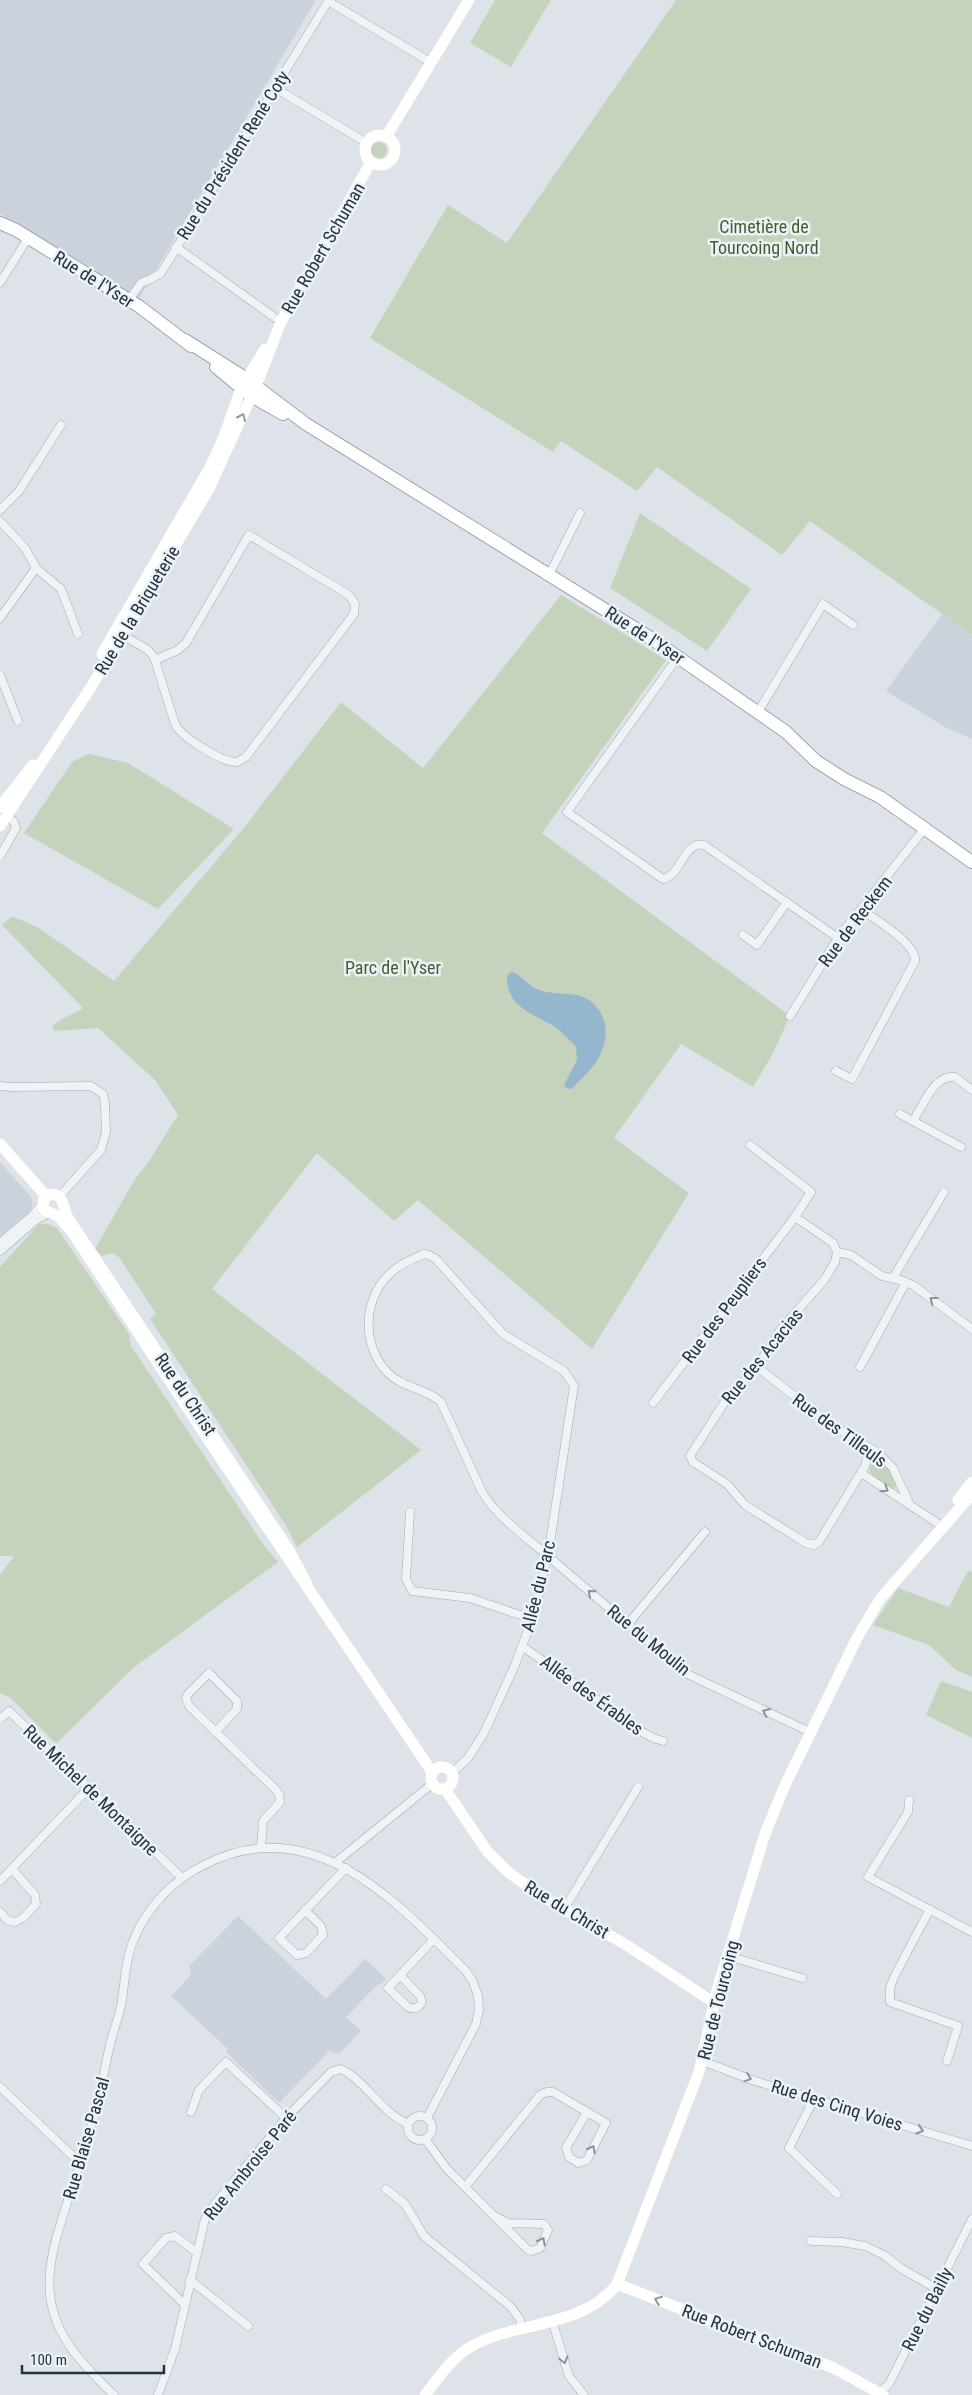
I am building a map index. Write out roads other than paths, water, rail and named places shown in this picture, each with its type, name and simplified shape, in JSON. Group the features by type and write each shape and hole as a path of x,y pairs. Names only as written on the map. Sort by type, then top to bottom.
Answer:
{"main road":[{"name":"Rue de l'Yser","path":"0,223 129,300 253,391 621,619 786,732 816,761 844,779 880,797 972,862"}],"street":[{"path":"328,0 432,63"},
{"name":"Rue du Président René Coty","path":"129,300 141,283 161,273 328,0"},
{"path":"386,137 469,0"},
{"path":"275,88 367,143"},
{"path":"377,136 386,137 394,146 392,158 383,164 371,162 366,154 367,143 377,136"},
{"name":"Rue Robert Schuman","path":"253,391 281,322 371,162"},
{"path":"0,283 28,238"},
{"path":"176,247 281,322"},
{"name":"Rue Robert Schuman","path":"243,383 275,334"},
{"name":"Rue de la Briqueterie","path":"0,826 2,814 119,632 209,469 223,439 243,383"},
{"name":"Rue de la Briqueterie","path":"2,814 7,808 18,784 61,724 212,482 253,391"},
{"path":"0,510 19,491 61,425"},
{"path":"549,575 580,513"},
{"path":"0,521 25,548 36,568 62,588 78,634"},
{"path":"119,632 152,653 179,732 226,761 238,762 246,757 354,614 355,604 349,595 249,535 186,643 178,650 155,660"},
{"path":"0,618 36,568"},
{"path":"758,712 823,604 853,625"},
{"path":"678,657 567,812 661,879 669,877 693,846 701,844 838,938"},
{"path":"0,675 18,721"},
{"path":"0,856 16,828 14,822 2,814"},
{"name":"Rue de Reckem","path":"790,1016 838,938 925,828"},
{"path":"743,935 757,945 788,902"},
{"path":"836,1071 852,1079 915,962 914,953 908,945 862,910"},
{"path":"913,1121 937,1084 944,1078 955,1077 972,1090"},
{"path":"0,1086 11,1088 91,1086 103,1094 106,1104 106,1132 102,1150 61,1201 60,1211 36,1220 0,1251"},
{"path":"900,1114 961,1147"},
{"path":"0,1144 45,1199 44,1210 52,1214"},
{"name":"Rue des Peupliers","path":"653,1402 795,1217 810,1192 750,1145"},
{"path":"893,1278 944,1192"},
{"path":"0,1243 33,1215 45,1199 52,1194 61,1201"},
{"name":"Rue du Christ","path":"61,1201 68,1218 294,1557 307,1584"},
{"name":"Rue du Christ","path":"52,1214 61,1218 72,1232 221,1459 432,1772"},
{"path":"795,1217 832,1243 838,1252 851,1255 882,1276 906,1282 919,1289 972,1329"},
{"name":"Rue des Acacias","path":"838,1252 836,1262 825,1279 781,1329 757,1367 714,1417 691,1451 690,1456 693,1462 727,1484 745,1505 806,1543 814,1545 819,1542 861,1473"},
{"name":"Allée du Parc","path":"424,1254 429,1254 436,1260 509,1339 564,1371 572,1381 573,1397 548,1556 532,1619 484,1733 468,1758 452,1772"},
{"name":"Rue du Moulin","path":"424,1254 393,1271 378,1288 368,1316 372,1346 383,1367 395,1378 431,1394 441,1402 482,1492 490,1504 627,1625 685,1673 810,1732"},
{"path":"860,1367 906,1282"},
{"name":"Rue des Tilleuls","path":"757,1367 828,1423 878,1453 891,1465 909,1503"},
{"path":"861,1473 868,1459 864,1445"},
{"name":"Rue des Tilleuls","path":"861,1473 942,1526"},
{"name":"Rue de Tourcoing","path":"942,1526 972,1482"},
{"name":"Rue de Tourcoing","path":"425,2395 452,2362 464,2351 481,2341 552,2320 595,2303 617,2284 702,2061 713,2002 771,1818 810,1732 880,1599 972,1494"},
{"path":"410,1512 406,1579 412,1591 470,1598 532,1619"},
{"path":"627,1625 705,1532"},
{"name":"Allée des Érables","path":"522,1646 649,1736 663,1741"},
{"path":"216,1732 236,1709 237,1701 209,1673 191,1689 186,1698 189,1706 279,1794 280,1802 263,1821 261,1848"},
{"name":"Rue Michel de Montaigne","path":"0,1719 9,1711 182,1878"},
{"path":"442,1766 452,1772 452,1782 445,1789 438,1789 432,1784 430,1777 432,1772 442,1766"},
{"path":"336,1862 432,1784"},
{"path":"564,1909 638,1787"},
{"path":"0,1882 88,1789"},
{"name":"Rue du Christ","path":"445,1789 480,1841 500,1866 564,1909 628,1946 713,2002"},
{"path":"909,1800 908,1812 868,1877 930,1908 972,1932"},
{"name":"Rue Blaise Pascal","path":"114,2395 84,2366 70,2349 56,2320 50,2296 51,2258 102,2088 134,1938 155,1904 182,1878 216,1859 233,1853 261,1848 292,1849 315,1854 336,1862 387,1895 434,1939 470,1976 478,1996 479,2010 472,2034 427,2118"},
{"path":"305,1910 321,1926 323,1935 306,1954 297,1955 279,1938 305,1910 346,1868"},
{"path":"0,1912 8,1920 14,1922 23,1918 36,1904 35,1895 32,1890 12,1869"},
{"path":"930,1908 894,1977 890,1988 890,2002 958,2026 947,2061"},
{"path":"400,1975 420,1996 422,2002 418,2008 411,2009 388,1988 400,1975 434,1939"},
{"path":"728,1956 802,1978"},
{"name":"Rue des Cinq Voies","path":"702,2061 814,2099 972,2146"},
{"path":"191,2112 199,2090 226,2062 286,2118"},
{"name":"Rue Ambroise Paré","path":"158,2395 172,2360 202,2227 209,2211 286,2118 331,2072 340,2069 351,2075 392,2115 408,2124"},
{"path":"0,2087 80,2163"},
{"path":"466,2187 544,2093 553,2092 606,2123 587,2160 578,2162 569,2157 566,2148 587,2112"},
{"path":"814,2099 789,2148 837,2194"},
{"path":"421,2115 427,2118 432,2129 425,2139 416,2140 410,2136 408,2124 415,2116 421,2115"},
{"path":"425,2139 441,2163 528,2250 536,2251 540,2248 548,2230 544,2224 508,2223 495,2216"},
{"path":"386,2188 405,2204 424,2236 511,2307 523,2328"},
{"name":"Rue du Bailly","path":"880,2394 889,2384 972,2218"},
{"path":"184,2305 143,2264 166,2238 175,2236 196,2252"},
{"path":"811,2241 842,2242 865,2246 937,2289"},
{"path":"190,2280 248,2326"},
{"name":"Rue Robert Schuman","path":"617,2284 834,2368 880,2394"},
{"path":"552,2320 569,2376 584,2395"}],"water":[{"path":"511,972 542,991 577,995 587,999 600,1011 606,1029 603,1048 594,1066 572,1089 566,1088 564,1085 577,1060 576,1047 555,1027 528,1012 515,1002 508,986 507,976"}],"park label":[{"name":"Cimetière de Tourcoing Nord","path":"764,236"},
{"name":"Parc de l'Yser","path":"393,967"}]}
